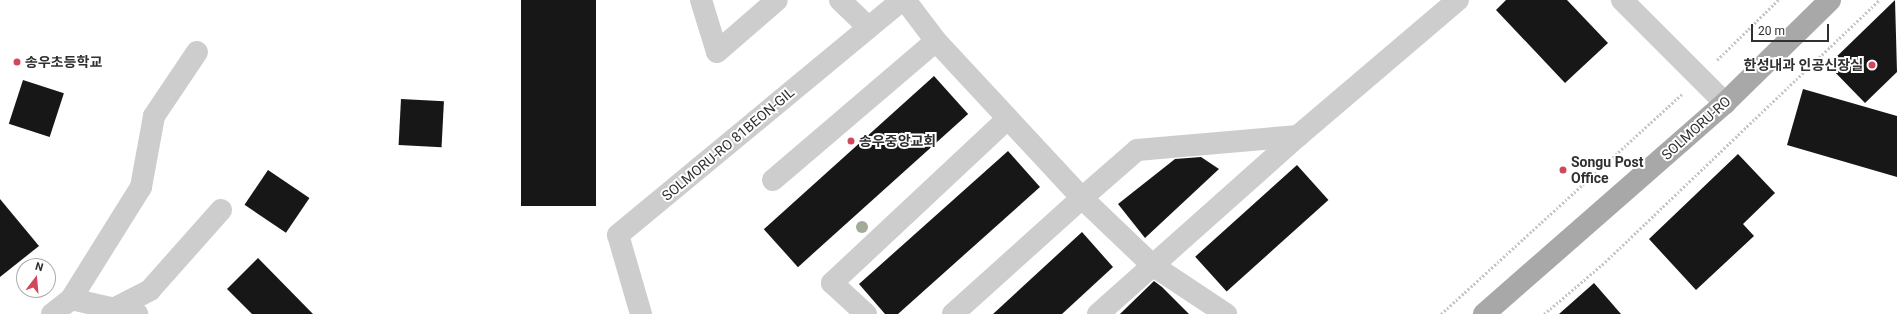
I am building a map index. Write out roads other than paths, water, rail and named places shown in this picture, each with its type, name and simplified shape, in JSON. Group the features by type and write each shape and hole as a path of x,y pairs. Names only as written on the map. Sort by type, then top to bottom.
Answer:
{"main road":[{"name":"SOLMORU-RO","path":"1484,314 1725,103 1830,0"}],"street":[{"path":"701,0 718,52 777,0"},
{"path":"840,0 868,27"},
{"name":"SOLMORU-RO 81BEON-GIL","path":"641,314 618,235 902,0"},
{"path":"905,0 936,41 1082,198 1152,265 1226,314"},
{"path":"1098,314 1298,136 1458,0"},
{"path":"1622,0 1701,77 1725,103"},
{"path":"773,180 936,41"},
{"path":"52,314 71,299 141,187 154,116 198,52"},
{"path":"866,314 832,283 1007,119"},
{"path":"954,314 1137,150 1298,136"},
{"path":"117,307 150,290 222,210"},
{"path":"71,299 117,307 137,314"}],"place":[{"name":"송우초등학교","path":"17,62"},
{"name":"한성내과 인공신장실","path":"1872,65"},
{"name":"송우중앙교회","path":"851,141"},
{"name":"Songu Post Office","path":"1563,170"}]}
